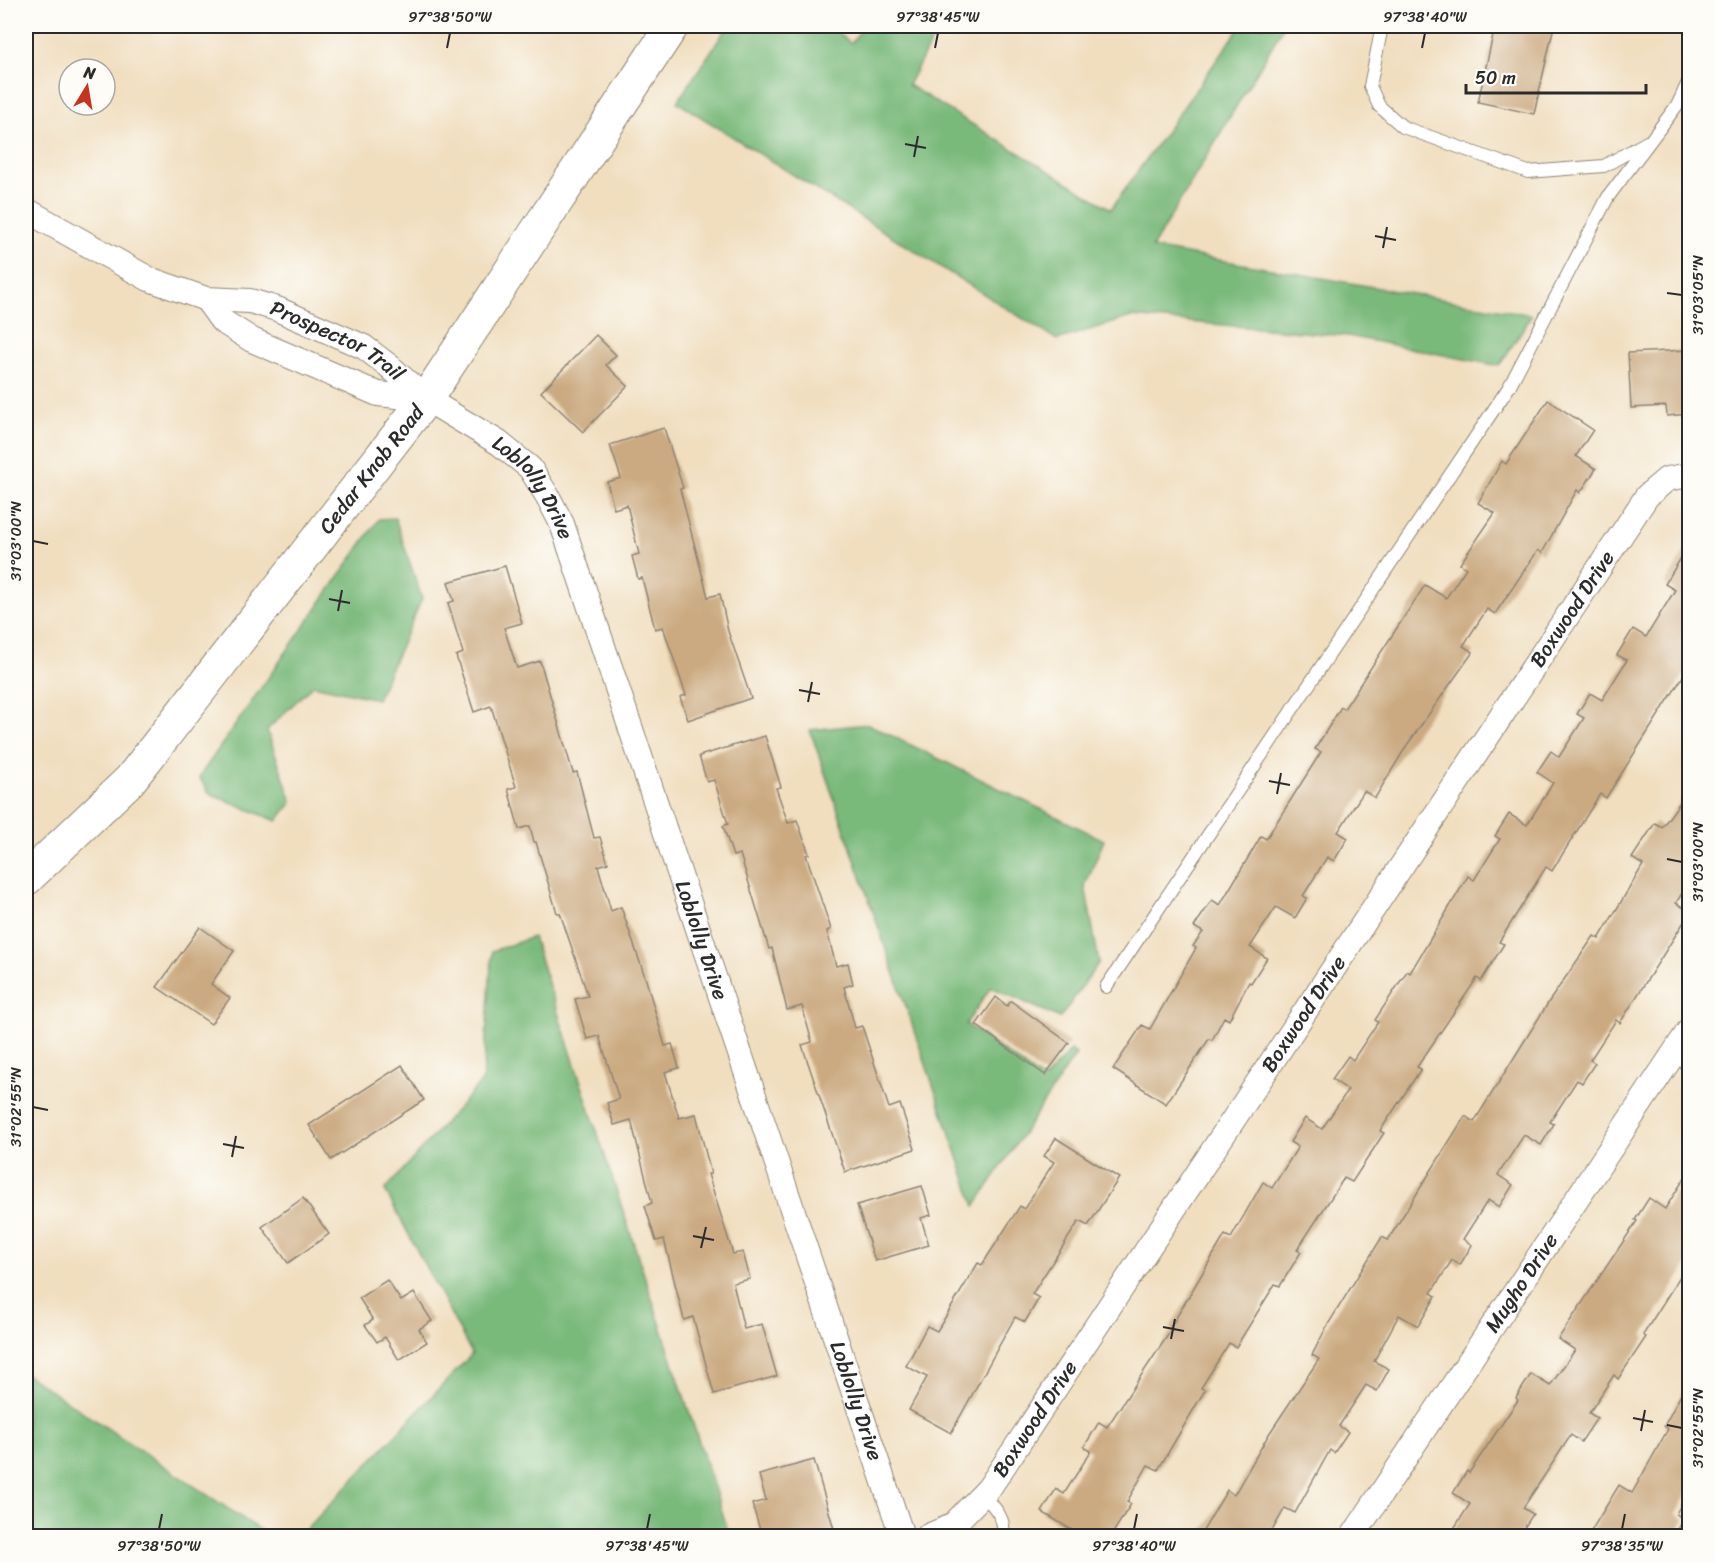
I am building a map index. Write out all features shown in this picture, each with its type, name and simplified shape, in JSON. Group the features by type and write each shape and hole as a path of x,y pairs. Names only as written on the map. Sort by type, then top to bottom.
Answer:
{"street":[{"name":"Cedar Knob Road","path":"26,879 130,780 426,399 672,26"},
{"name":"Prospector Trail","path":"26,210 149,279 206,299 250,301 277,309 334,332 363,347 389,366 426,399"},
{"name":"Prospector Trail","path":"206,299 222,321 252,340 378,394 426,399"},
{"name":"Loblolly Drive","path":"426,399 499,443 530,468 562,525 902,1536"},
{"name":"Boxwood Drive","path":"937,1535 952,1526 983,1494 1641,505 1678,477"},
{"name":"Mugho Drive","path":"1353,1536 1689,1029"}],"lane":[{"path":"1382,26 1370,86 1378,106 1403,127 1528,172 1604,166 1651,141"},
{"path":"1106,987 1509,387 1608,196 1678,104 1689,78"},
{"path":"983,1494 998,1512 1004,1530 1002,1536"}],"green space":[{"path":"728,26 829,26 851,43 864,26 931,26 937,31 908,85 1111,209 1241,26 1284,26 1152,248 1532,315 1499,366 1348,336 1131,317 1057,340 677,102"},
{"path":"395,518 422,599 377,699 313,685 267,730 292,802 277,821 210,794 199,777 379,519"},
{"path":"868,724 1104,840 1085,886 1099,962 1060,1018 991,987 966,1024 1043,1080 1071,1050 1076,1054 975,1206 810,730"},
{"path":"533,937 730,1536 300,1536 472,1354 385,1190 483,1080 492,951"},
{"path":"26,1374 269,1536 26,1536"}],"building":[{"path":"1495,26 1554,26 1534,114 1478,102"},
{"path":"596,335 616,355 606,365 628,386 583,432 541,392"},
{"path":"1688,350 1689,414 1667,416 1666,406 1631,408 1628,353"},
{"path":"1548,400 1593,430 1576,456 1596,469 1580,493 1577,490 1542,553 1538,550 1495,614 1487,609 1463,646 1473,652 1407,745 1375,798 1364,791 1338,832 1348,838 1334,861 1327,857 1303,896 1307,898 1295,918 1276,907 1250,947 1267,958 1251,983 1249,982 1229,1020 1224,1017 1212,1040 1209,1039 1166,1104 1113,1069 1142,1025 1150,1029 1196,948 1193,946 1203,932 1194,927 1212,900 1220,905 1261,836 1266,839 1321,752 1315,749 1341,707 1344,709 1425,585 1446,598 1466,568 1460,564 1495,513 1478,503 1502,461 1506,464"},
{"path":"664,428 683,488 680,489 708,597 720,594 728,631 751,698 688,720 680,697 686,695 663,627 655,629 642,578 638,579 632,556 639,554 627,505 614,509 607,482 621,478 610,445"},
{"path":"1689,545 1689,667 1606,798 1600,794 1552,871 1546,867 1499,942 1504,944 1481,981 1477,978 1417,1067 1421,1069 1380,1131 1384,1133 1352,1182 1344,1178 1297,1250 1301,1252 1280,1286 1275,1284 1236,1347 1229,1343 1201,1388 1205,1390 1158,1470 1148,1465 1127,1502 1131,1504 1111,1536 1082,1536 1042,1512 1056,1489 1064,1494 1091,1451 1084,1447 1099,1422 1107,1427 1172,1329 1170,1328 1225,1235 1231,1238 1263,1182 1272,1188 1298,1147 1290,1142 1305,1118 1322,1129 1348,1090 1332,1079 1348,1056 1353,1060 1378,1022 1375,1020 1407,971 1410,973 1468,876 1474,880 1500,839 1495,836 1509,814 1527,825 1553,783 1537,772 1551,751 1559,757 1584,718 1577,714 1590,693 1602,700 1627,660 1617,655 1633,629 1646,637 1675,590 1665,584"},
{"path":"505,566 522,623 504,628 517,668 540,661 573,773 577,772 594,838 600,837 608,863 598,866 611,911 621,907 646,980 665,1046 672,1044 679,1068 665,1072 679,1118 696,1114 711,1174 708,1174 733,1254 743,1252 750,1279 733,1283 744,1329 762,1324 777,1376 714,1394 693,1317 684,1320 664,1239 656,1241 645,1206 652,1203 631,1120 614,1125 607,1103 619,1099 599,1036 587,1039 575,999 588,996 560,913 557,913 530,826 519,829 508,789 516,787 491,706 474,712 456,656 463,653 448,603 454,601 448,582"},
{"path":"765,736 781,787 776,788 788,823 797,820 809,854 806,855 831,929 827,931 836,966 848,963 853,984 844,987 855,1028 862,1026 889,1108 900,1104 915,1149 845,1172 802,1045 812,1042 802,1006 787,1010 772,948 769,949 740,854 733,856 723,826 728,824 714,780 707,782 699,756"},
{"path":"1689,790 1689,882 1676,903 1689,911 1689,914 1620,1023 1616,1020 1590,1060 1595,1063 1582,1083 1577,1080 1550,1122 1554,1124 1541,1145 1524,1135 1498,1175 1513,1185 1499,1207 1488,1200 1463,1239 1472,1245 1460,1265 1452,1260 1431,1293 1436,1296 1418,1326 1399,1315 1374,1361 1389,1369 1377,1391 1366,1385 1339,1426 1348,1432 1334,1453 1330,1450 1295,1513 1285,1508 1269,1536 1200,1536 1227,1490 1234,1495 1269,1434 1319,1359 1312,1355 1327,1326 1382,1237 1388,1240 1465,1116 1474,1122 1550,1000 1594,936 1599,939 1643,865 1632,858 1655,823 1662,827"},
{"path":"200,927 234,951 211,984 230,998 211,1024 157,987"},
{"path":"996,997 1007,1006 1011,1001 1069,1043 1045,1075 976,1025"},
{"path":"402,1065 424,1100 331,1160 309,1125"},
{"path":"1056,1138 1119,1178 1088,1226 1079,1221 1032,1294 1039,1298 1025,1322 1015,1317 951,1433 909,1410 927,1377 906,1366 927,1326 937,1331 978,1263 982,1265 1020,1206 1024,1209 1054,1162 1044,1156"},
{"path":"1689,1171 1689,1262 1643,1335 1646,1337 1618,1379 1614,1375 1589,1413 1597,1418 1581,1442 1571,1435 1523,1508 1533,1514 1519,1536 1449,1536 1470,1504 1453,1493 1467,1471 1469,1473 1518,1400 1516,1398 1531,1374 1550,1386 1575,1350 1558,1339 1637,1221 1635,1220 1649,1198 1665,1209"},
{"path":"922,1186 931,1215 921,1218 929,1245 875,1261 857,1205"},
{"path":"303,1198 329,1234 288,1263 262,1227"},
{"path":"387,1280 401,1301 414,1293 432,1321 419,1329 427,1342 399,1360 385,1337 377,1342 365,1325 373,1320 359,1298"},
{"path":"1689,1380 1689,1489 1676,1514 1684,1519 1674,1536 1588,1536 1619,1485 1632,1493 1668,1429 1664,1426"},
{"path":"814,1460 836,1536 762,1536 752,1504 766,1500 759,1475"}]}
